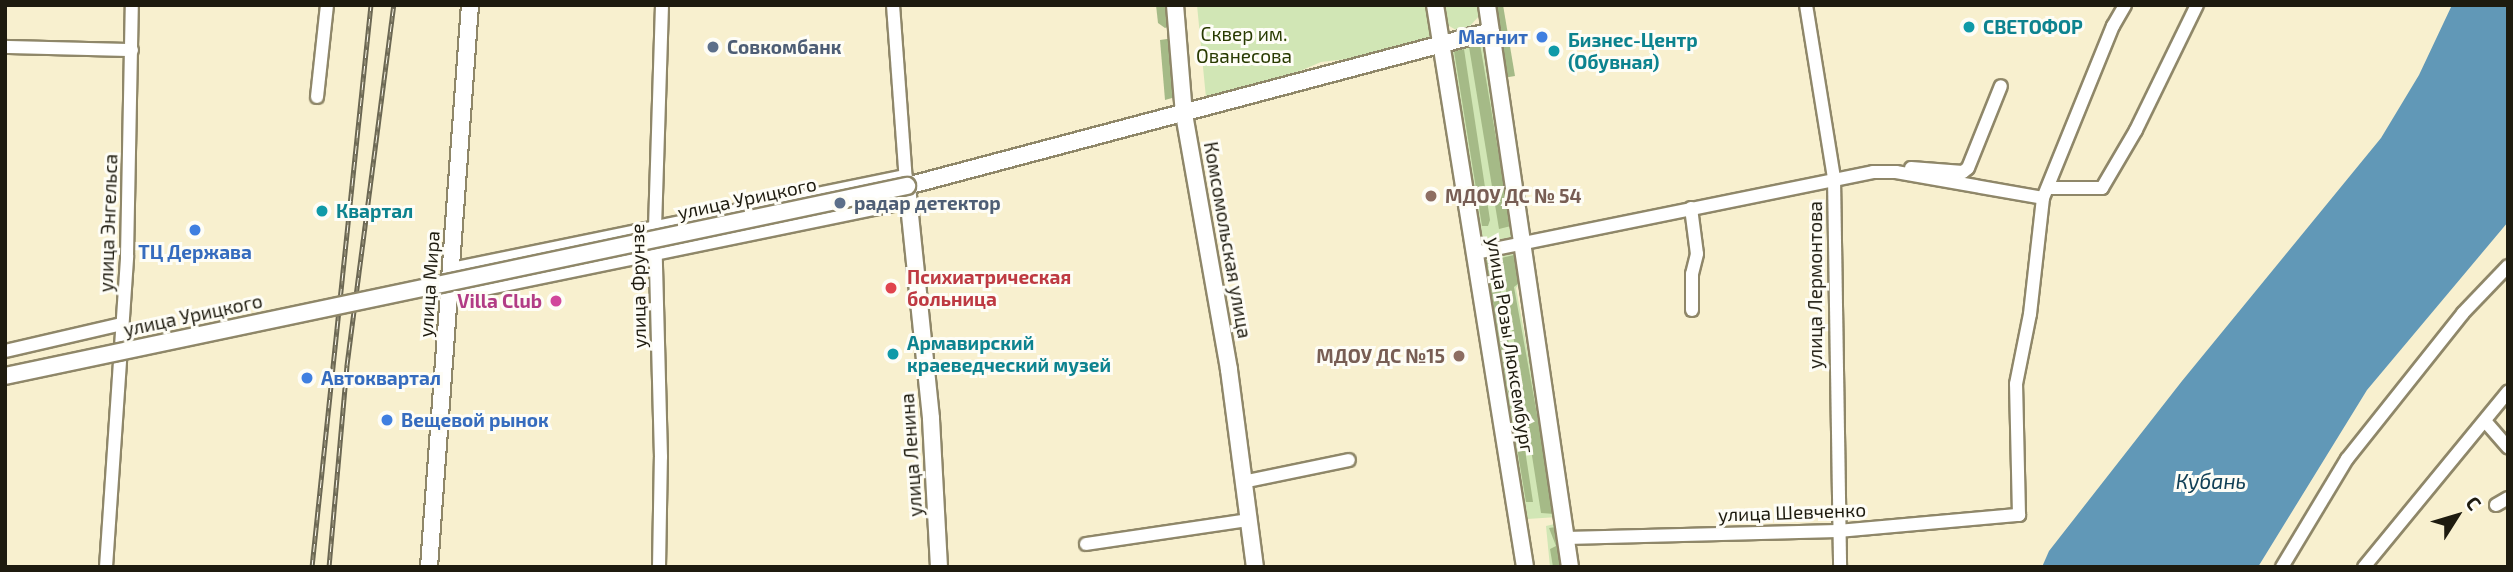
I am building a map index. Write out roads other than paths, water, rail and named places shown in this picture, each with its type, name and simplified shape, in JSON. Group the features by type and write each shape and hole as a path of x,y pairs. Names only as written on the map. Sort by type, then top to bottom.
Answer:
{"main road":[{"name":"улица Мира","path":"429,567 470,5"},
{"name":"Комсомольская улица","path":"1175,5 1184,114 1229,370 1255,567"},
{"name":"улица Розы Люксембург","path":"1435,5 1525,567"},
{"name":"улица Розы Люксембург","path":"1487,5 1570,567"},
{"name":"улица Урицкого","path":"5,376 906,181 1184,114 1491,31"},
{"name":"улица Ленина","path":"906,181 931,418 939,567"}],"street":[{"name":"улица Энгельса","path":"106,567 122,324 132,5"},
{"path":"317,97 327,5"},
{"name":"улица Фрунзе","path":"659,567 661,457 655,228 662,5"},
{"name":"улица Ленина","path":"893,5 906,181"},
{"name":"улица Лермонтова","path":"1806,5 1834,178 1840,567"},
{"path":"2045,193 2113,26 2125,5"},
{"path":"1475,253 1873,172 2045,193 2102,188 2136,130 2197,5"},
{"path":"5,47 132,50"},
{"path":"1905,174 1910,167 1962,172 1968,168 2001,86"},
{"name":"улица Урицкого","path":"452,269 906,181"},
{"name":"улица Шевченко","path":"1566,538 1838,531 2019,515 2016,384 2030,314 2045,193"},
{"name":"улица Урицкого","path":"450,296 909,202"},
{"path":"1691,208 1697,254 1692,274 1692,310"},
{"path":"2282,567 2347,459 2463,313 2508,266"},
{"path":"5,351 122,324"},
{"path":"2364,567 2508,392"},
{"path":"2485,421 2508,447"},
{"path":"1243,482 1349,460"},
{"path":"2496,505 2508,498"},
{"path":"1086,544 1248,520"}],"water":[{"name":"Кубань","path":"2452,5 2508,5 2508,222 2367,390 2258,567 2042,567 2049,551 2182,381 2381,138 2419,75"}],"railway":[{"path":"312,567 371,5"},
{"path":"329,567 347,365 394,5"}],"place":[{"name":"СВЕТОФОР","path":"1969,27"},
{"name":"Магнит","path":"1542,37"},
{"name":"Совкомбанк","path":"713,47"},
{"name":"Бизнес-Центр (Обувная)","path":"1554,51"},
{"name":"МДОУ ДС № 54","path":"1431,196"},
{"name":"радар детектор","path":"840,203"},
{"name":"Квартал","path":"322,211"},
{"name":"ТЦ Держава","path":"195,230"},
{"name":"Психиатрическая больница","path":"891,288"},
{"name":"Villa Club","path":"556,301"},
{"name":"Армавирский краеведческий музей","path":"893,354"},
{"name":"МДОУ ДС №15","path":"1459,356"},
{"name":"Автоквартал","path":"307,378"},
{"name":"Вещевой рынок","path":"387,420"}],"park label":[{"name":"Сквер им. Ованесова","path":"1244,45"}]}
